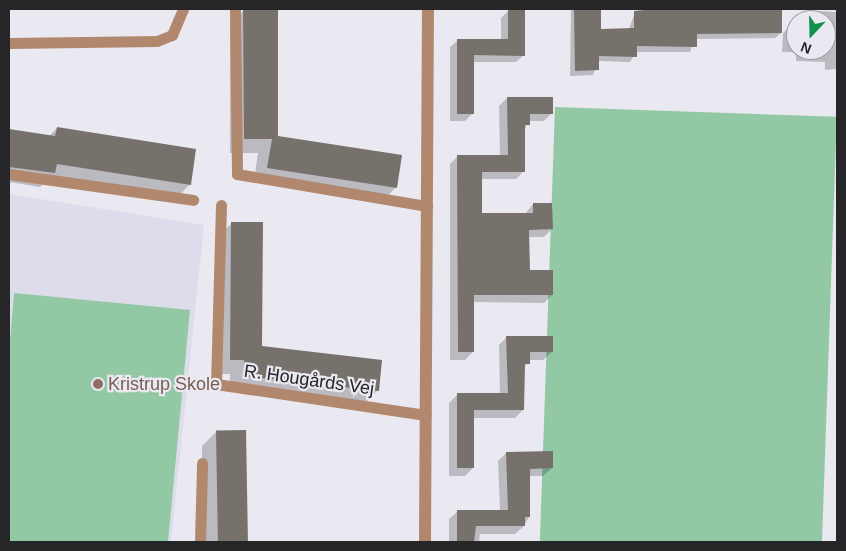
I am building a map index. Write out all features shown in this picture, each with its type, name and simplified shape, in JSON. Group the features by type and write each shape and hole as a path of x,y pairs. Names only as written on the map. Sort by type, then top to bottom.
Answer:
{"street":[{"path":"426,542 428,9"}],"lane":[{"path":"9,43 157,41 172,35 183,9"},
{"path":"235,9 237,174 427,206"},
{"path":"9,174 193,200"},
{"name":"R. Hougårds Vej","path":"221,205 216,384 426,415"},
{"path":"200,542 202,463"}],"shaded area":[{"name":"Kristrup Skole","path":"9,194 204,225 171,542 9,542"}],"green space":[{"path":"555,107 837,117 822,542 540,542"},
{"name":"Kristrup Skole","path":"14,293 190,310 168,542 9,542 9,354"}],"building":[{"path":"243,9 278,9 278,136 402,155 397,188 267,168 272,139 244,139"},
{"path":"508,9 525,9 525,56 474,55 474,114 457,114 457,39 508,39"},
{"path":"574,9 601,9 601,29 634,28 634,11 655,9 782,9 782,33 697,34 697,47 637,46 637,57 599,56 599,70 575,71"},
{"path":"507,97 553,97 553,114 530,114 530,125 525,125 525,172 482,172 482,213 533,213 533,203 552,203 553,229 529,230 530,270 553,270 553,295 474,295 474,352 458,352 457,155 508,155"},
{"path":"57,127 196,149 191,185 57,164 55,173 9,167 9,129 55,136"},
{"path":"231,222 263,222 262,346 382,360 379,391 244,376 244,360 230,360"},
{"path":"506,336 553,336 553,352 530,352 530,364 525,364 524,410 474,410 474,468 457,468 457,393 508,393"},
{"path":"246,430 248,542 218,542 216,431"},
{"path":"553,451 553,468 530,469 530,517 525,517 525,526 476,526 474,542 457,542 457,510 508,510 506,452"}],"place":[{"name":"Kristrup Skole","path":"98,384"}]}
